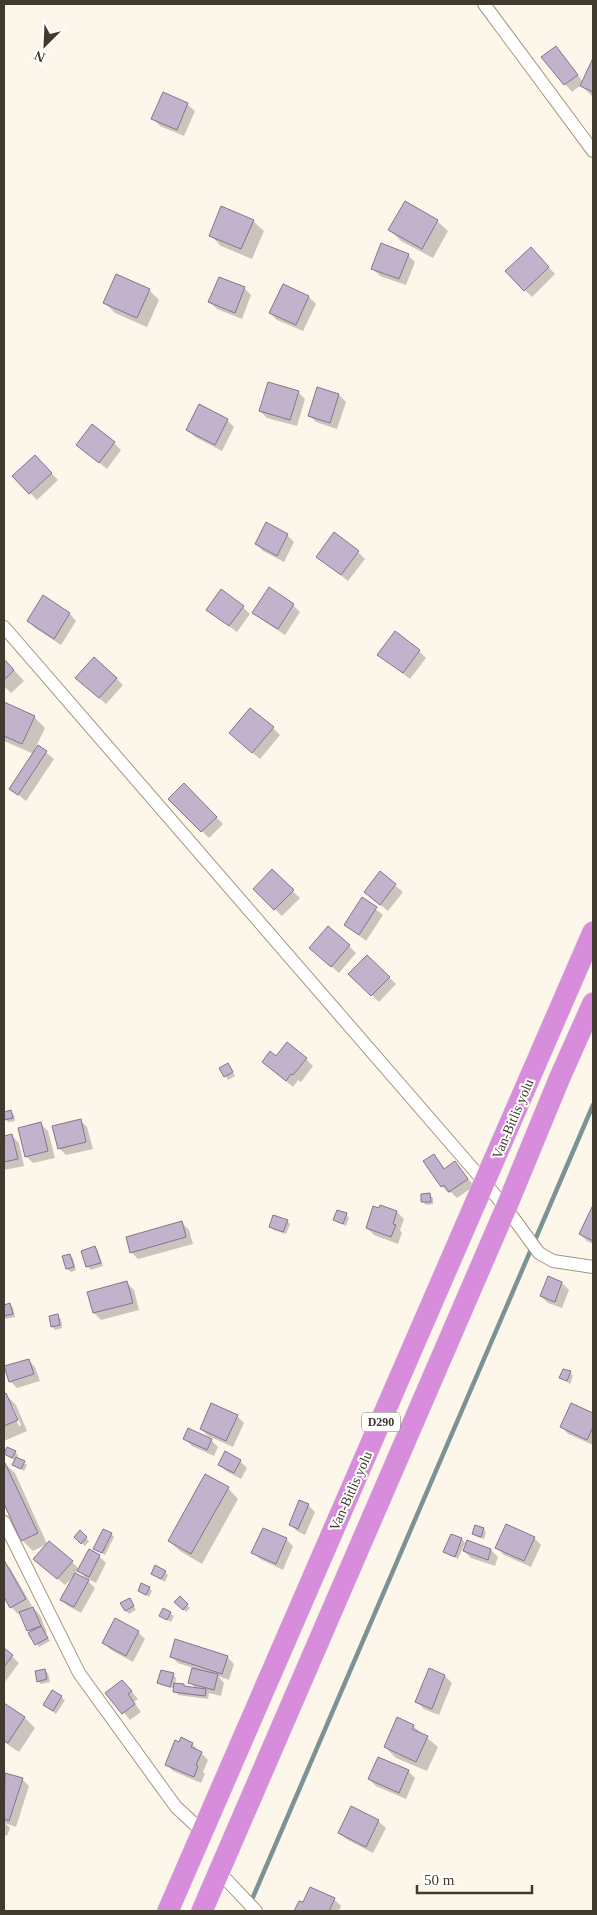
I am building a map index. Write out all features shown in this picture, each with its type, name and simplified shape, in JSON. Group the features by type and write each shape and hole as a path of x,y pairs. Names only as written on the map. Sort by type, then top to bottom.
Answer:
{"highway":[{"name":"Van-Bitlis yolu","path":"168,1911 593,932"},
{"name":"Van-Bitlis yolu","path":"202,1911 593,1003"}],"street":[{"path":"484,4 593,151"},
{"path":"4,627 485,1183 539,1253 553,1261 593,1267"},
{"path":"4,1522 79,1673 176,1807 203,1832"},
{"path":"220,1872 255,1911"}],"building":[{"path":"556,46 578,75 564,85 541,57"},
{"path":"593,58 593,92 580,86"},
{"path":"163,92 188,103 177,130 151,119"},
{"path":"405,201 438,220 422,249 388,230"},
{"path":"221,206 254,220 241,249 209,236"},
{"path":"381,243 409,254 399,279 371,269"},
{"path":"531,247 549,267 524,291 505,271"},
{"path":"116,274 150,289 137,318 103,303"},
{"path":"219,277 245,287 235,313 208,302"},
{"path":"283,284 309,296 296,325 269,313"},
{"path":"268,382 299,391 290,420 259,411"},
{"path":"317,387 339,394 330,423 308,416"},
{"path":"199,404 228,419 215,445 186,430"},
{"path":"92,424 115,442 99,463 76,445"},
{"path":"35,455 52,473 29,494 12,476"},
{"path":"266,522 288,534 277,556 255,544"},
{"path":"334,532 359,551 341,575 316,557"},
{"path":"269,587 294,604 278,629 252,613"},
{"path":"221,589 244,606 229,626 206,610"},
{"path":"43,595 70,613 54,639 27,621"},
{"path":"395,631 420,650 403,673 377,655"},
{"path":"94,657 117,678 99,698 75,678"},
{"path":"4,659 14,670 4,680"},
{"path":"4,702 35,716 22,744 4,736"},
{"path":"250,708 274,727 252,753 229,733"},
{"path":"38,745 47,751 18,795 9,789"},
{"path":"184,783 217,817 201,832 168,799"},
{"path":"272,869 294,890 274,910 253,889"},
{"path":"380,871 396,884 380,905 364,892"},
{"path":"362,897 377,907 359,935 344,925"},
{"path":"328,926 350,945 331,967 309,948"},
{"path":"367,955 390,977 371,996 348,974"},
{"path":"287,1042 307,1058 286,1081 262,1062 270,1051 276,1056"},
{"path":"228,1063 233,1072 224,1077 219,1068"},
{"path":"11,1110 13,1118 4,1120 4,1112"},
{"path":"81,1119 86,1142 58,1149 52,1126"},
{"path":"41,1122 48,1151 25,1157 18,1128"},
{"path":"12,1134 18,1159 4,1162 4,1136"},
{"path":"434,1154 444,1169 455,1161 468,1179 449,1192 444,1185 441,1187 423,1161"},
{"path":"430,1193 431,1202 421,1202 421,1194"},
{"path":"380,1205 397,1211 393,1224 396,1225 391,1237 366,1228 373,1206 379,1208"},
{"path":"593,1205 593,1241 579,1234"},
{"path":"337,1210 347,1213 343,1224 333,1220"},
{"path":"273,1215 288,1220 283,1232 269,1227"},
{"path":"182,1221 186,1237 130,1253 126,1237"},
{"path":"95,1246 101,1263 86,1267 81,1251"},
{"path":"70,1254 74,1267 66,1269 62,1256"},
{"path":"548,1276 562,1282 555,1302 540,1296"},
{"path":"127,1281 133,1303 93,1313 87,1292"},
{"path":"10,1303 13,1314 4,1316 4,1305"},
{"path":"58,1314 60,1325 51,1327 49,1316"},
{"path":"29,1359 34,1374 9,1382 4,1366"},
{"path":"563,1369 571,1371 567,1381 559,1378"},
{"path":"6,1393 18,1420 4,1426 4,1394"},
{"path":"211,1403 238,1415 226,1441 200,1429"},
{"path":"571,1403 593,1413 593,1427 587,1440 560,1427"},
{"path":"188,1428 212,1439 207,1450 183,1439"},
{"path":"7,1447 16,1451 12,1458 4,1454"},
{"path":"225,1451 241,1460 234,1473 218,1465"},
{"path":"16,1457 25,1461 21,1469 12,1465"},
{"path":"4,1461 38,1533 21,1541 4,1504"},
{"path":"205,1474 229,1487 191,1554 168,1541"},
{"path":"299,1500 309,1504 298,1529 289,1525"},
{"path":"506,1524 535,1537 524,1561 495,1548"},
{"path":"475,1525 484,1528 481,1537 472,1534"},
{"path":"263,1528 287,1538 276,1564 251,1553"},
{"path":"103,1529 112,1533 102,1553 93,1549"},
{"path":"80,1530 87,1537 81,1544 74,1537"},
{"path":"451,1534 462,1538 455,1557 443,1552"},
{"path":"467,1540 491,1549 488,1560 463,1551"},
{"path":"49,1541 73,1561 57,1579 33,1559"},
{"path":"89,1549 100,1555 89,1577 77,1571"},
{"path":"4,1560 26,1599 10,1608 4,1597"},
{"path":"155,1565 166,1571 161,1579 151,1574"},
{"path":"75,1573 89,1580 74,1607 60,1600"},
{"path":"141,1583 150,1587 146,1595 138,1591"},
{"path":"180,1596 188,1604 183,1610 174,1602"},
{"path":"130,1598 134,1606 125,1611 120,1603"},
{"path":"33,1607 41,1626 27,1631 19,1612"},
{"path":"163,1608 171,1612 167,1620 159,1616"},
{"path":"115,1618 139,1631 126,1656 102,1643"},
{"path":"41,1626 48,1638 35,1645 28,1633"},
{"path":"175,1639 228,1656 222,1674 170,1657"},
{"path":"4,1648 13,1655 4,1667"},
{"path":"192,1668 218,1674 214,1690 188,1683"},
{"path":"429,1668 445,1675 432,1709 415,1702"},
{"path":"45,1669 47,1679 37,1682 35,1671"},
{"path":"161,1670 174,1673 170,1687 157,1683"},
{"path":"122,1680 132,1691 128,1694 135,1704 122,1714 105,1693"},
{"path":"174,1683 206,1689 205,1696 173,1692"},
{"path":"52,1690 62,1696 53,1711 43,1705"},
{"path":"4,1703 25,1717 8,1743 4,1740"},
{"path":"397,1717 414,1725 412,1729 428,1736 416,1762 384,1747"},
{"path":"181,1737 193,1743 191,1747 202,1752 196,1765 198,1766 194,1777 165,1765 175,1740 179,1742"},
{"path":"378,1757 409,1770 399,1793 368,1779"},
{"path":"5,1773 23,1778 9,1821 4,1819"},
{"path":"351,1806 379,1820 366,1847 338,1833"},
{"path":"310,1887 335,1898 329,1911 294,1911 299,1901 303,1902"}],"waterway":[{"path":"247,1911 593,1105"}]}
